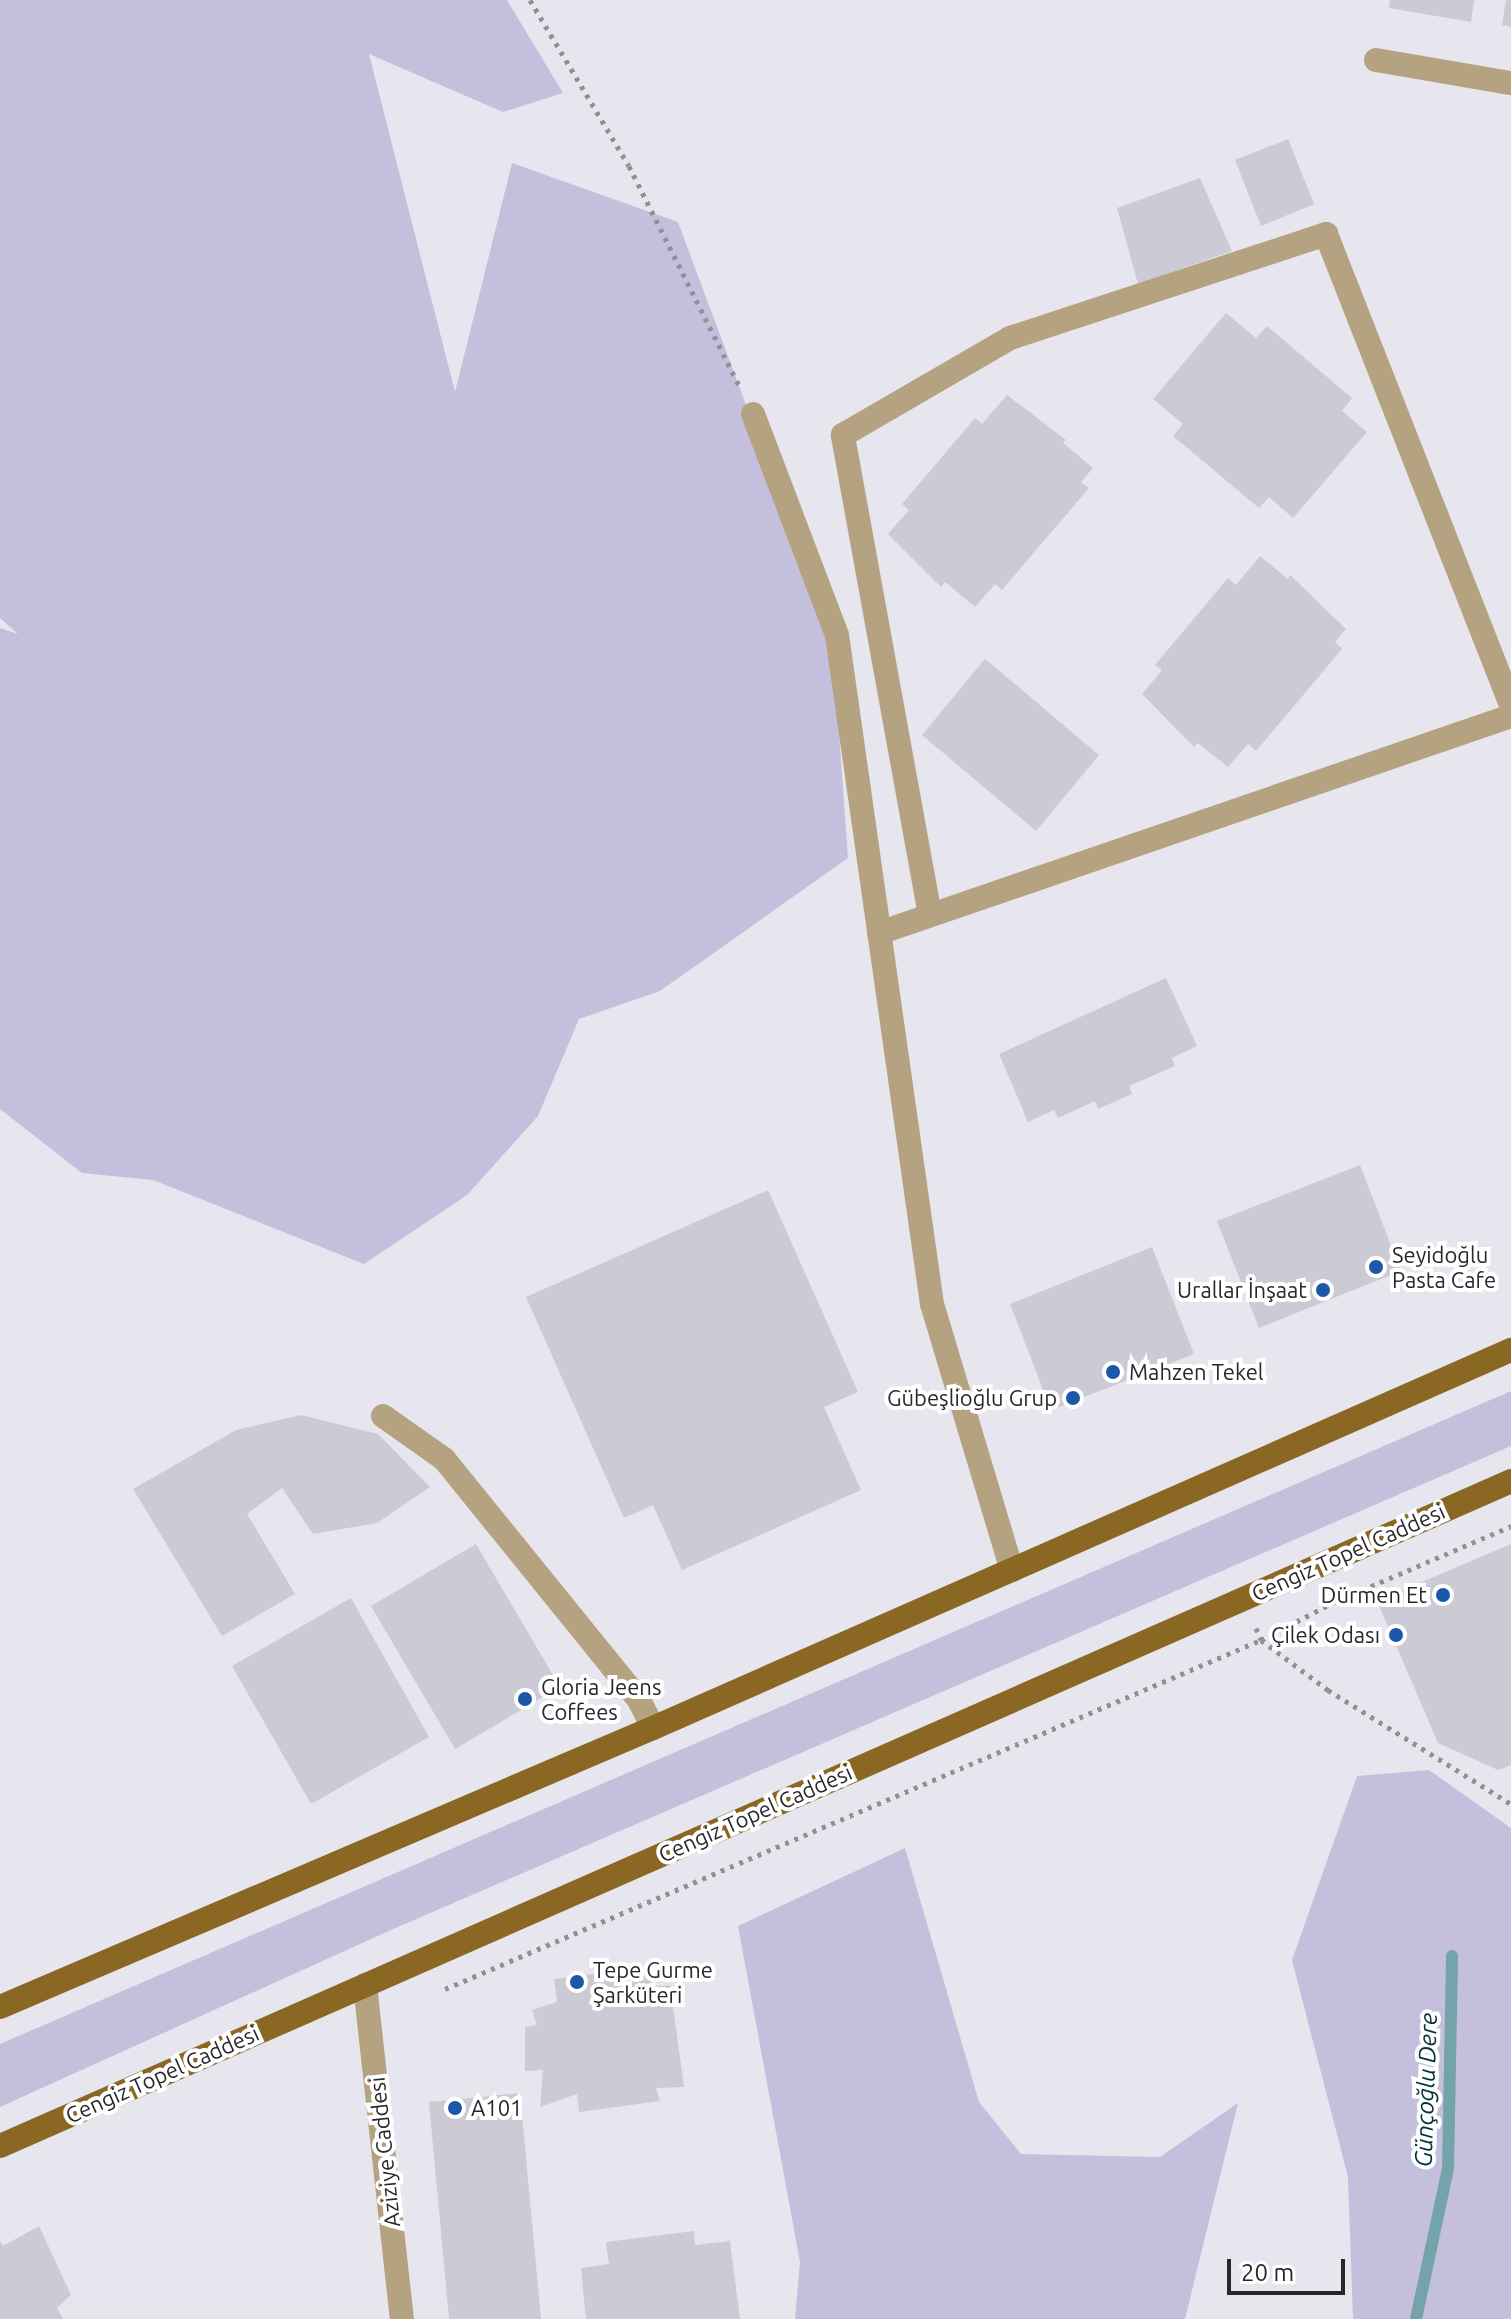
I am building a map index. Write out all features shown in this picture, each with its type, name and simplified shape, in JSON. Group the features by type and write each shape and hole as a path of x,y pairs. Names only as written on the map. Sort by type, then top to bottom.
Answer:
{"main road":[{"path":"0,2007 653,1728 1511,1350"},
{"name":"Cengiz Topel Caddesi","path":"0,2146 1511,1481"}],"street":[{"path":"1376,60 1511,83"},
{"path":"930,915 843,435 1010,338 1326,234 1511,705"},
{"path":"753,414 837,635 932,1304 1012,1570"},
{"path":"879,933 1511,716"},
{"path":"383,1416 444,1459 639,1700 653,1728"},
{"name":"Aziziye Caddesi","path":"365,1985 402,2319"}],"path":[{"path":"530,0 629,166 753,414"},
{"path":"443,1990 1261,1640 1334,1602 1511,1526"},
{"path":"1244,1598 1261,1640 1328,1690 1511,1804"}],"shaded area":[{"path":"0,0 507,0 563,93 503,112 369,54 455,392 512,163 678,222 832,636 848,858 660,991 579,1019 538,1116 467,1195 364,1264 153,1180 82,1173 0,1109 0,628 18,634 0,618"},
{"path":"1511,1391 1511,1446 391,1930 0,2107 0,2044"},
{"path":"1429,1770 1511,1828 1511,2319 1353,2319 1348,2177 1292,1960 1357,1776"},
{"path":"905,1848 979,2102 1021,2154 1160,2157 1238,2103 1185,2319 795,2319 800,2262 738,1926"}],"building":[{"path":"1390,0 1474,0 1471,22 1389,8"},
{"path":"1506,0 1511,0 1511,27 1502,25"},
{"path":"1288,139 1314,204 1261,226 1235,160"},
{"path":"1200,178 1232,251 1138,284 1117,208"},
{"path":"1226,313 1256,338 1267,326 1352,398 1342,411 1367,432 1293,518 1269,497 1259,508 1173,436 1183,424 1153,399"},
{"path":"1007,395 1066,440 1063,443 1093,468 1081,482 1089,488 1002,590 995,584 975,607 945,582 941,587 888,534 909,510 902,504 975,418 982,424"},
{"path":"1260,556 1288,579 1290,575 1346,629 1335,642 1342,649 1256,751 1248,744 1228,767 1198,743 1194,747 1142,694 1162,670 1155,665 1228,578 1236,585"},
{"path":"985,659 1099,755 1036,831 922,735"},
{"path":"1166,978 1197,1046 1172,1058 1175,1066 1129,1086 1132,1094 1098,1109 1095,1101 1058,1118 1054,1110 1028,1122 999,1054"},
{"path":"1360,1165 1401,1271 1259,1328 1217,1221"},
{"path":"768,1190 858,1392 824,1407 861,1490 682,1570 653,1505 624,1518 526,1297"},
{"path":"1152,1247 1194,1354 1051,1410 1010,1304"},
{"path":"301,1415 378,1434 430,1487 377,1523 313,1534 282,1488 247,1514 295,1594 222,1636 133,1489 236,1430"},
{"path":"476,1544 560,1687 455,1749 371,1606"},
{"path":"1511,1544 1511,1765 1498,1770 1438,1743 1377,1601"},
{"path":"351,1598 429,1737 311,1804 232,1666"},
{"path":"650,1967 651,1987 670,1985 684,2087 656,2088 660,2101 579,2112 577,2094 540,2107 543,2070 525,2071 525,2027 537,2025 532,2010 557,2002 554,1979"},
{"path":"520,2093 541,2319 449,2319 429,2102"},
{"path":"39,2226 71,2295 57,2308 63,2319 0,2319 0,2241 3,2246"},
{"path":"694,2231 695,2245 730,2241 740,2319 586,2319 581,2268 609,2264 606,2242"}],"waterway":[{"name":"Günçoğlu Dere","path":"1416,2319 1448,2168 1452,1956"}],"place":[{"name":"Seyidoğlu Pasta Cafe","path":"1376,1267"},
{"name":"Urallar İnşaat","path":"1323,1290"},
{"name":"Mahzen Tekel","path":"1113,1372"},
{"name":"Gübeşlioğlu Grup","path":"1073,1398"},
{"name":"Dürmen Et","path":"1443,1595"},
{"name":"Çilek Odası","path":"1396,1635"},
{"name":"Gloria Jeens Coffees","path":"525,1699"},
{"name":"Tepe Gurme Şarküteri","path":"577,1982"},
{"name":"A101","path":"455,2108"}]}
